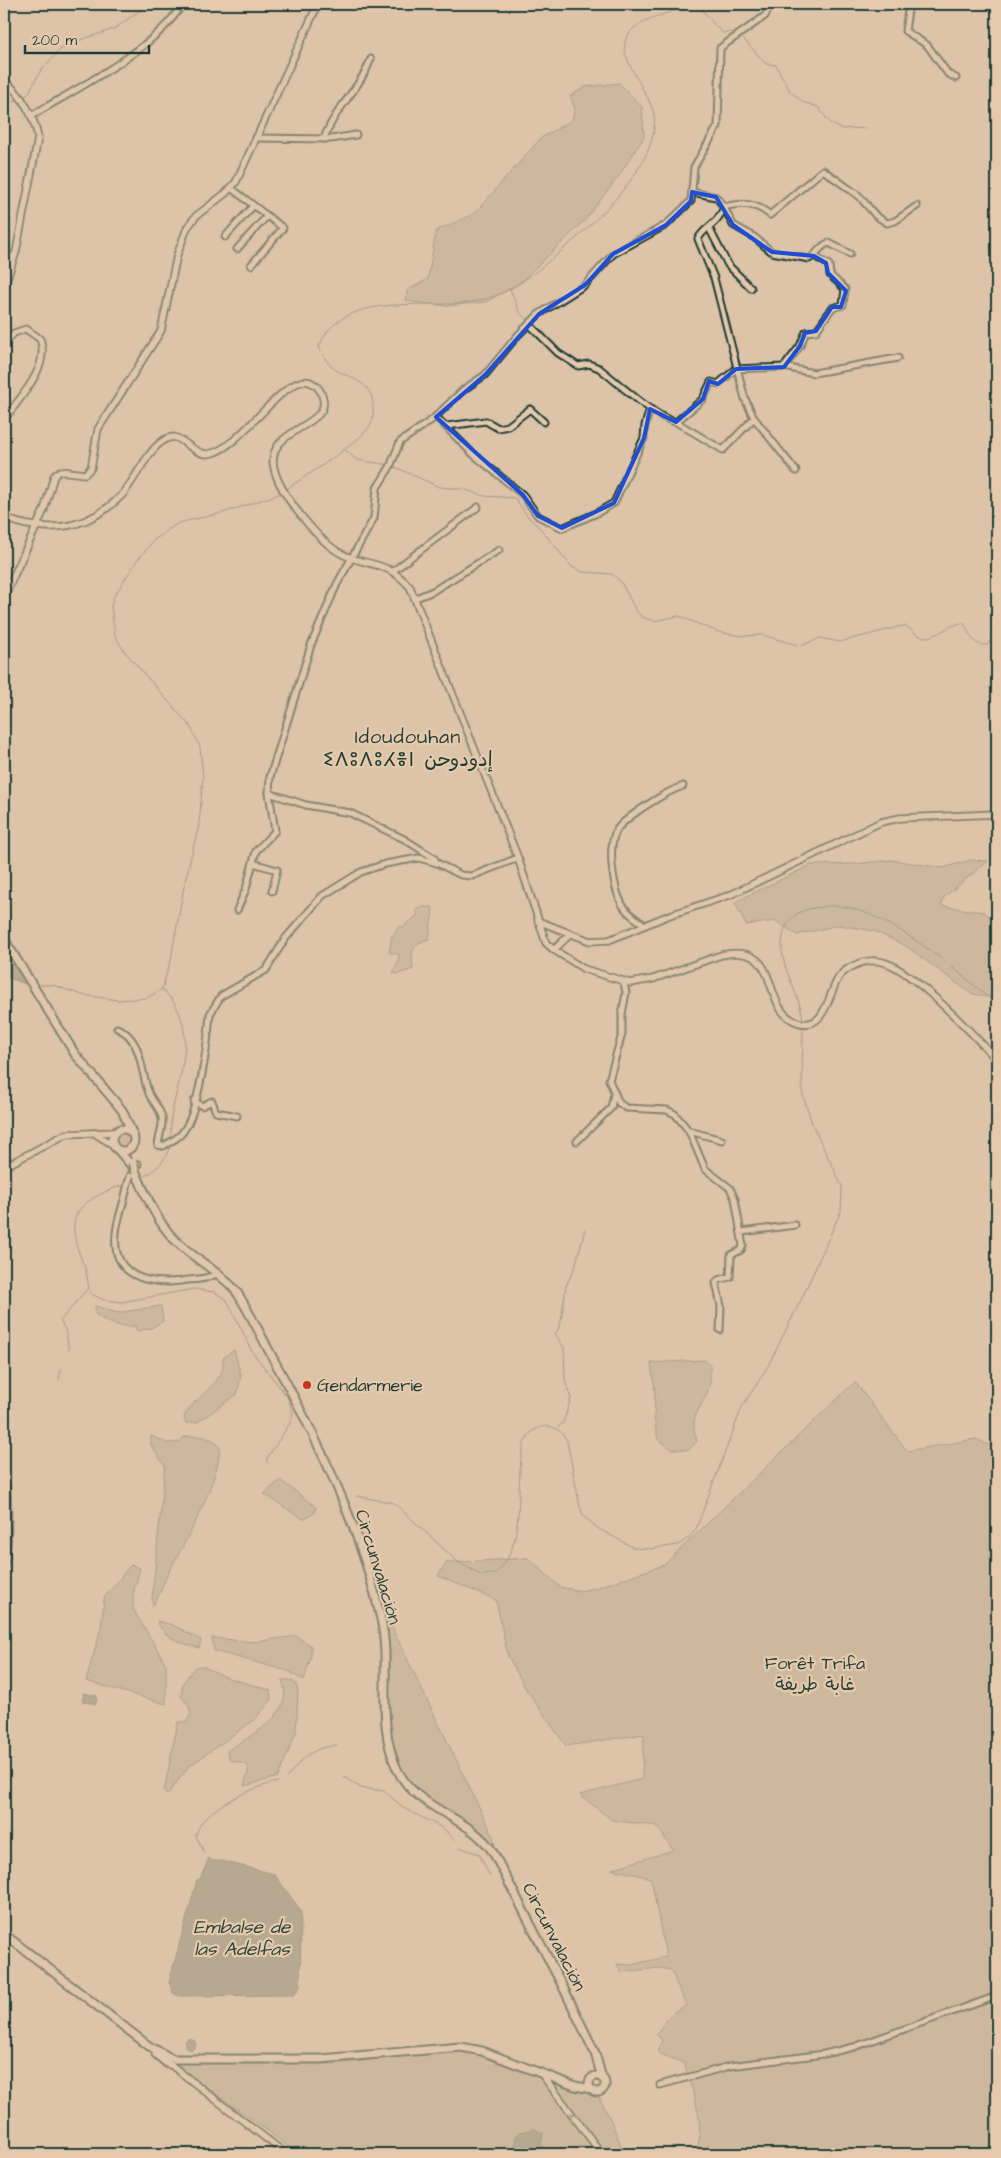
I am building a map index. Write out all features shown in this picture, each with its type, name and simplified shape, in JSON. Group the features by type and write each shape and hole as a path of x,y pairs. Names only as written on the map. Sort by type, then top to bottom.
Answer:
{"main road":[{"path":"4,939 86,1070 125,1116 135,1140 132,1148 134,1164"},
{"path":"114,1102 122,1120 113,1137 116,1148 134,1164"},
{"path":"117,1132 124,1129 132,1133"},
{"path":"116,1148 124,1152 132,1148"},
{"name":"Circunvalación","path":"134,1164 136,1173 157,1216 172,1237 232,1287 306,1419 352,1527 382,1620 386,1721 390,1747 398,1771 424,1802 469,1829 490,1848 546,1953 595,2053 602,2078"},
{"path":"4,1934 172,2062 321,2059 461,2047 482,2051 583,2089 591,2089 597,2092 602,2090 605,2083 602,2078 597,2076 572,2084"},
{"path":"591,2089 595,2053"}],"street":[{"path":"31,116 131,55 168,23 182,4"},
{"path":"4,597 37,526 48,500 51,482 57,473 64,471 80,474 88,472 98,429 161,331 177,255 187,228 196,216 231,188 318,4"},
{"path":"237,910 256,851 275,831 269,794 272,765 309,652 337,584 374,518 378,488 390,467 400,442 436,417 463,390 485,375 529,324 549,306 584,285 613,254 666,225 691,201 694,167 718,126 720,48 765,16 771,4"},
{"path":"909,4 905,31 927,45 948,74 956,78"},
{"path":"324,139 336,116 362,79 371,59"},
{"path":"4,81 19,94 31,116 38,138 16,252 6,275 4,287"},
{"path":"256,138 298,137 324,139 356,135"},
{"path":"724,207 736,203 752,205 770,215 823,170 859,196 876,216 887,223 895,221 917,206"},
{"path":"231,188 282,226 283,230 251,264"},
{"path":"692,192 716,197 724,207 733,225 754,237 772,252 809,259 824,244 829,243 850,254"},
{"path":"226,237 253,206"},
{"path":"724,207 720,219 702,233 698,239 707,260 725,318 744,399 754,418 796,470"},
{"path":"237,250 267,216"},
{"path":"708,228 728,265 751,288"},
{"path":"4,267 16,252"},
{"path":"784,367 800,346 806,332 815,331 832,308 843,304 845,289 830,275 829,265 814,256"},
{"path":"529,324 558,353 578,366 589,364 599,368 650,409 670,422 676,422 723,450 754,418"},
{"path":"4,344 14,333 26,329 40,339 43,355 36,372 4,420"},
{"path":"676,422 703,399 711,382 718,384 736,369 784,367 814,373 898,358"},
{"path":"4,516 23,524 37,526 56,527 86,521 121,496 154,449 164,440 174,437 202,453 212,452 242,432 293,385 305,381 311,382 317,386 323,396 322,409 316,417 283,440 276,449 274,467 281,483 314,532 337,552 350,558 382,565 393,571 410,587 416,598 518,858 546,943 584,969 624,983 648,981 721,954 744,954 758,960 764,967 780,1008 791,1020 804,1023 821,1015 842,972 861,962 882,961 907,974 997,1060"},
{"path":"447,426 486,421 498,428 508,426 530,409 544,422"},
{"path":"436,417 473,454 523,495 538,516 562,528 595,514 614,503 644,438 645,425 650,409"},
{"path":"393,571 478,507"},
{"path":"416,598 433,591 499,550"},
{"path":"645,925 630,914 621,903 613,878 612,860 618,829 655,800 683,786"},
{"path":"269,794 350,813 404,838 434,858 437,863"},
{"path":"538,922 590,941 604,941 730,895 881,822 900,818 997,814"},
{"path":"117,1028 130,1035 136,1044 148,1091 156,1102 162,1118 158,1145 166,1144 184,1130 194,1102 205,1059 210,1014 214,1004 226,992 266,970 285,939 322,896 361,872 385,864 419,858 437,863 467,876 491,870 518,858"},
{"path":"253,863 277,870 272,892"},
{"path":"554,950 570,934"},
{"path":"624,983 626,993 622,1014 622,1034 609,1080 614,1094 619,1103 626,1108 659,1109 672,1112 689,1131 705,1169 733,1192 742,1232 743,1246 741,1250 731,1255 730,1277 718,1280 716,1283 722,1306 720,1330"},
{"path":"577,1141 611,1108 614,1094"},
{"path":"194,1102 202,1106 212,1102 216,1112 237,1116"},
{"path":"689,1131 722,1140"},
{"path":"4,1168 60,1137 80,1132 95,1134 117,1132"},
{"path":"95,1134 116,1148"},
{"path":"134,1164 115,1241 118,1257 128,1271 146,1280 164,1282 208,1279 218,1274"},
{"path":"742,1232 795,1225"},
{"path":"4,1473 6,1487 6,1544 4,1567"},
{"path":"660,2085 730,2066 849,2049 915,2027 997,1996"},
{"path":"172,2062 182,2073 286,2154"},
{"path":"540,2072 602,2154"}],"highlighted area":[{"path":"692,192 716,197 733,225 772,252 814,256 826,263 828,273 846,291 841,307 832,307 816,331 805,333 800,346 784,367 736,369 718,384 709,381 703,399 676,422 650,409 644,438 614,503 562,528 538,516 523,495 436,417 485,375 539,314 585,285 613,254 666,225 691,201"}],"green space":[{"path":"619,83 642,107 644,137 618,177 585,220 522,281 486,302 447,306 406,301 407,291 428,279 436,231 474,214 541,138 572,120 575,109 570,96 585,87"},
{"path":"891,860 943,868 971,860 988,861 944,897 941,906 984,912 997,922 997,999 970,993 906,946 874,931 838,925 797,935 776,921 746,925 735,902 811,865 855,864"},
{"path":"423,907 432,907 433,909 429,939 419,943 414,949 412,954 413,969 398,974 393,973 400,955 389,952 392,936 400,926 403,927 418,915 416,910"},
{"path":"124,1132 130,1134 132,1140 130,1146 124,1148 118,1146 116,1140 118,1134"},
{"path":"95,1306 117,1313 161,1306 163,1321 151,1328 137,1331 135,1326 119,1325 105,1320 96,1314"},
{"path":"234,1350 241,1376 237,1394 198,1422 186,1423 184,1418 188,1410 215,1382 223,1367 223,1358"},
{"path":"704,1360 711,1366 710,1381 708,1390 694,1420 697,1441 689,1450 672,1449 658,1439 654,1418 655,1391 651,1363"},
{"name":"Forêt Trifa غابة طريفة","path":"855,1382 907,1451 976,1439 997,1449 997,2154 696,2154 700,2131 699,2119 684,2063 658,2053 662,2040 656,2034 673,2013 686,2005 671,1970 659,1968 621,1972 617,1964 631,1965 666,1957 651,1878 612,1869 673,1850 657,1826 612,1820 580,1795 642,1779 644,1734 566,1746 526,1689 508,1656 496,1600 438,1576 446,1563 528,1558 560,1587 581,1591 664,1565"},
{"path":"151,1436 167,1443 181,1442 184,1437 204,1437 209,1438 220,1448 214,1478 200,1512 153,1605 152,1599 165,1466 151,1445"},
{"path":"280,1480 316,1507 315,1513 303,1519 264,1494"},
{"path":"131,1565 140,1568 133,1594 133,1609 166,1664 166,1704 86,1681 101,1628 104,1598"},
{"path":"380,1603 493,1836 497,1856 478,1830 421,1796 401,1773 388,1731"},
{"path":"157,1621 173,1625 201,1640 199,1648 169,1636"},
{"path":"296,1636 311,1646 311,1656 304,1680 288,1671 214,1651 212,1638 254,1642"},
{"path":"202,1666 228,1678 270,1690 271,1700 254,1720 188,1767 167,1795 164,1791 178,1722 186,1722 191,1715 189,1706 181,1696 183,1683 195,1667"},
{"path":"282,1680 289,1680 295,1683 298,1691 296,1732 278,1777 244,1786 249,1768 245,1764 230,1760 227,1751 259,1731 277,1714 283,1704 285,1692"},
{"path":"454,2051 491,2057 599,2097 613,2125 624,2154 297,2154 180,2068 178,2063 332,2064"}],"water":[{"path":"4,949 33,987 4,976"},
{"path":"84,1693 97,1696 96,1704 82,1701"},
{"name":"Embalse de las Adelfas","path":"209,1858 211,1861 222,1861 274,1874 299,1908 301,1913 300,1987 294,1995 179,1996 173,1993 169,1982 197,1880 200,1879"},
{"path":"190,2038 196,2044 190,2050 184,2044"},
{"path":"535,2129 543,2133 541,2144 543,2154 523,2154 515,2144 515,2136 520,2132"}],"waterway":[{"path":"24,97 28,94 41,70 60,50 71,43 114,29 149,4"},
{"path":"287,489 357,440 366,431 373,419 373,402 368,389 356,380 333,368 319,347 330,328 346,316 366,309 412,304 477,301 495,296 528,278 577,237 615,200 632,179 645,157 653,136 654,115 627,58 625,51 626,39 631,31 645,21 688,4"},
{"path":"696,4 723,33 737,32"},
{"path":"740,35 766,64 776,65 790,91 803,102 818,107 831,124 842,129 865,128"},
{"path":"4,105 20,99"},
{"path":"510,289 520,313 527,320"},
{"path":"344,449 357,460 390,465"},
{"path":"393,466 439,487 463,489 484,496 515,498 529,518 539,527 572,567 583,572 612,574 621,582 635,609 642,617 654,621 679,616 718,632 742,636 762,635 801,646 820,638 840,642 902,626 909,628 919,636 926,637 935,635 953,625 963,623 974,641 981,645 987,645 995,634 997,635"},
{"path":"35,985 53,985 82,995 118,1000 147,998 162,989 171,959 185,881 199,825 203,777 200,747 190,726 125,652 115,636 111,606 114,596 136,562 154,540 178,523 226,512 282,493"},
{"path":"803,1020 798,999 783,958 783,936 790,920 798,913 808,909 828,906 856,910 878,918 900,930 964,976 997,1005"},
{"path":"162,989 174,1002 181,1017 185,1048 171,1115 171,1139"},
{"path":"356,1496 394,1503 458,1562 481,1575 495,1574 506,1562 516,1530 521,1460 524,1444 532,1432 544,1426 557,1429 567,1441 580,1507 584,1517 599,1529 634,1548 650,1549 678,1545 689,1538 696,1529 742,1407 767,1368 802,1298 841,1211 842,1186 813,1126 802,1092 803,1027"},
{"path":"140,1178 150,1173 159,1165 166,1156 170,1145"},
{"path":"125,1184 94,1198 77,1213 74,1223 74,1235 86,1271 91,1294 104,1300 122,1302 194,1289 214,1292 227,1300 253,1353 288,1398 293,1414 289,1425 267,1458 267,1463"},
{"path":"558,1427 563,1423 571,1399 565,1380 564,1348 555,1333 561,1321 566,1286 575,1267 585,1229"},
{"path":"69,1350 65,1329 60,1321 87,1289"},
{"path":"59,1380 61,1369"},
{"path":"287,1777 308,1755 320,1749 337,1745"},
{"path":"344,1777 361,1788 384,1791 405,1809 443,1828 454,1840"},
{"path":"204,1852 196,1836 199,1826 207,1817 230,1800 256,1788 278,1782"},
{"path":"459,1847 479,1854 490,1876"}],"place":[{"name":"Gendarmerie","path":"307,1385"}],"district":[{"name":"Idoudouhan ⵉⴷⵓⴷⵓⵃⴻⵏ إدودوحن","path":"408,748"}]}
